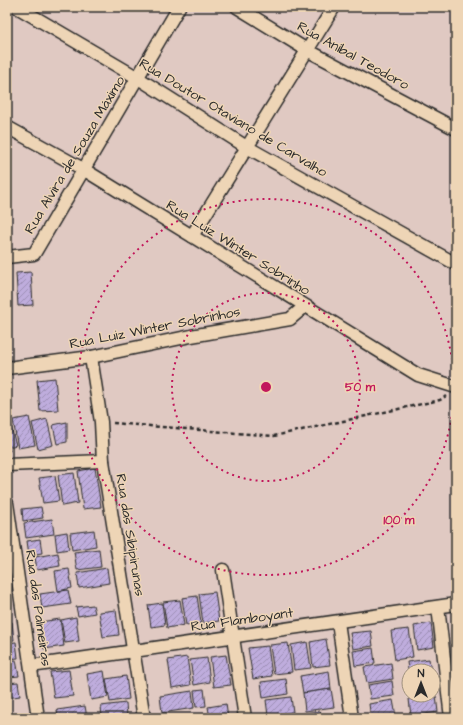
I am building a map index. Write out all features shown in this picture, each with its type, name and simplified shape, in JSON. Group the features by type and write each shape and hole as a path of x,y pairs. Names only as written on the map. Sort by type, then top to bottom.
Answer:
{"street":[{"name":"Rua Doutor Otaviano de Carvalho","path":"17,7 138,78 247,147 456,264"},
{"name":"Rua Alvira de Souza Máximo","path":"7,257 34,254 180,7"},
{"name":"Rua Aníbal Teodoro","path":"237,7 307,50 456,129"},
{"path":"192,236 334,7"},
{"name":"Rua Luiz Winter Sobrinho","path":"7,127 83,170 192,236 304,307 418,375 453,389"},
{"name":"Rua Luiz Winter Sobrinhos","path":"7,368 90,357 191,336 290,319 304,307"},
{"name":"Rua das Sibipirunas","path":"90,357 101,422 103,461 144,718"},
{"path":"7,465 103,461"},
{"name":"Rua das Palmeiras","path":"7,503 38,718"},
{"path":"223,570 245,718"},
{"name":"Rua Flamboyant","path":"31,666 456,604"},
{"path":"438,607 451,718"},
{"path":"338,622 352,718"}],"path":[{"path":"101,422 274,436 440,400 453,389"}],"building":[{"path":"31,272 33,305 18,306 16,273"},
{"path":"55,378 58,410 40,411 37,380"},
{"path":"8,417 16,445 9,447 10,451 7,452"},
{"path":"29,417 35,445 18,448 13,420"},
{"path":"47,419 53,445 38,449 32,423"},
{"path":"67,422 67,442 57,444 53,425"},
{"path":"95,468 101,507 83,509 78,471"},
{"path":"74,473 78,503 62,506 58,475"},
{"path":"55,476 59,501 43,503 39,478"},
{"path":"41,507 43,518 23,521 22,509"},
{"path":"52,519 54,534 26,538 24,523"},
{"path":"94,530 96,546 72,550 70,533"},
{"path":"67,532 69,549 57,551 55,534"},
{"path":"40,539 42,553 29,555 27,541"},
{"path":"99,549 101,567 77,570 74,552"},
{"path":"58,553 60,566 37,570 35,557"},
{"path":"107,568 109,583 79,588 77,573"},
{"path":"69,569 72,588 58,591 55,571"},
{"path":"68,590 71,604 42,608 40,594"},
{"path":"215,592 219,621 203,623 199,594"},
{"path":"197,596 201,623 186,625 182,598"},
{"path":"180,600 184,625 167,628 163,602"},
{"path":"162,603 165,625 151,627 148,605"},
{"path":"93,605 95,613 78,616 76,607"},
{"path":"7,608 9,621 7,622"},
{"path":"116,610 119,635 103,637 99,612"},
{"path":"76,617 79,641 65,643 61,620"},
{"path":"60,619 64,646 44,649 40,622"},
{"path":"12,622 14,640 7,640 7,623"},
{"path":"431,623 434,647 417,650 414,626"},
{"path":"409,629 413,657 395,660 391,631"},
{"path":"371,631 373,646 353,649 350,633"},
{"path":"326,639 330,665 313,667 310,642"},
{"path":"16,642 18,658 7,659 7,643"},
{"path":"307,642 311,668 294,670 291,645"},
{"path":"288,643 292,672 274,674 270,645"},
{"path":"268,646 272,676 253,679 248,648"},
{"path":"373,648 375,663 355,666 353,651"},
{"path":"226,655 231,685 214,687 210,657"},
{"path":"187,657 191,685 172,688 168,660"},
{"path":"207,658 210,682 194,685 190,660"},
{"path":"429,659 430,663 407,663"},
{"path":"16,660 19,676 9,677 7,661"},
{"path":"391,663 393,679 367,683 364,667"},
{"path":"69,670 73,696 54,698 50,672"},
{"path":"104,671 108,697 91,700 87,674"},
{"path":"329,671 331,689 303,693 300,676"},
{"path":"126,676 129,699 110,702 106,679"},
{"path":"286,679 288,694 263,698 261,682"},
{"path":"392,681 394,696 370,699 368,685"},
{"path":"18,682 20,696 7,698 7,683"},
{"path":"204,689 206,706 196,707 194,690"},
{"path":"331,689 334,707 305,711 303,693"},
{"path":"192,691 194,708 162,713 160,696"},
{"path":"291,697 293,712 268,716 266,700"},
{"path":"393,700 396,716 371,718 369,704"},
{"path":"126,703 127,716 102,718 101,706"},
{"path":"409,703 437,703 438,712 411,716"},
{"path":"226,704 228,718 210,718 208,707"},
{"path":"85,706 87,718 58,718 57,710"},
{"path":"7,709 9,711 9,718 7,718"},
{"path":"320,711 321,718 299,718 298,714"},
{"path":"294,714 295,718 267,718"}]}
